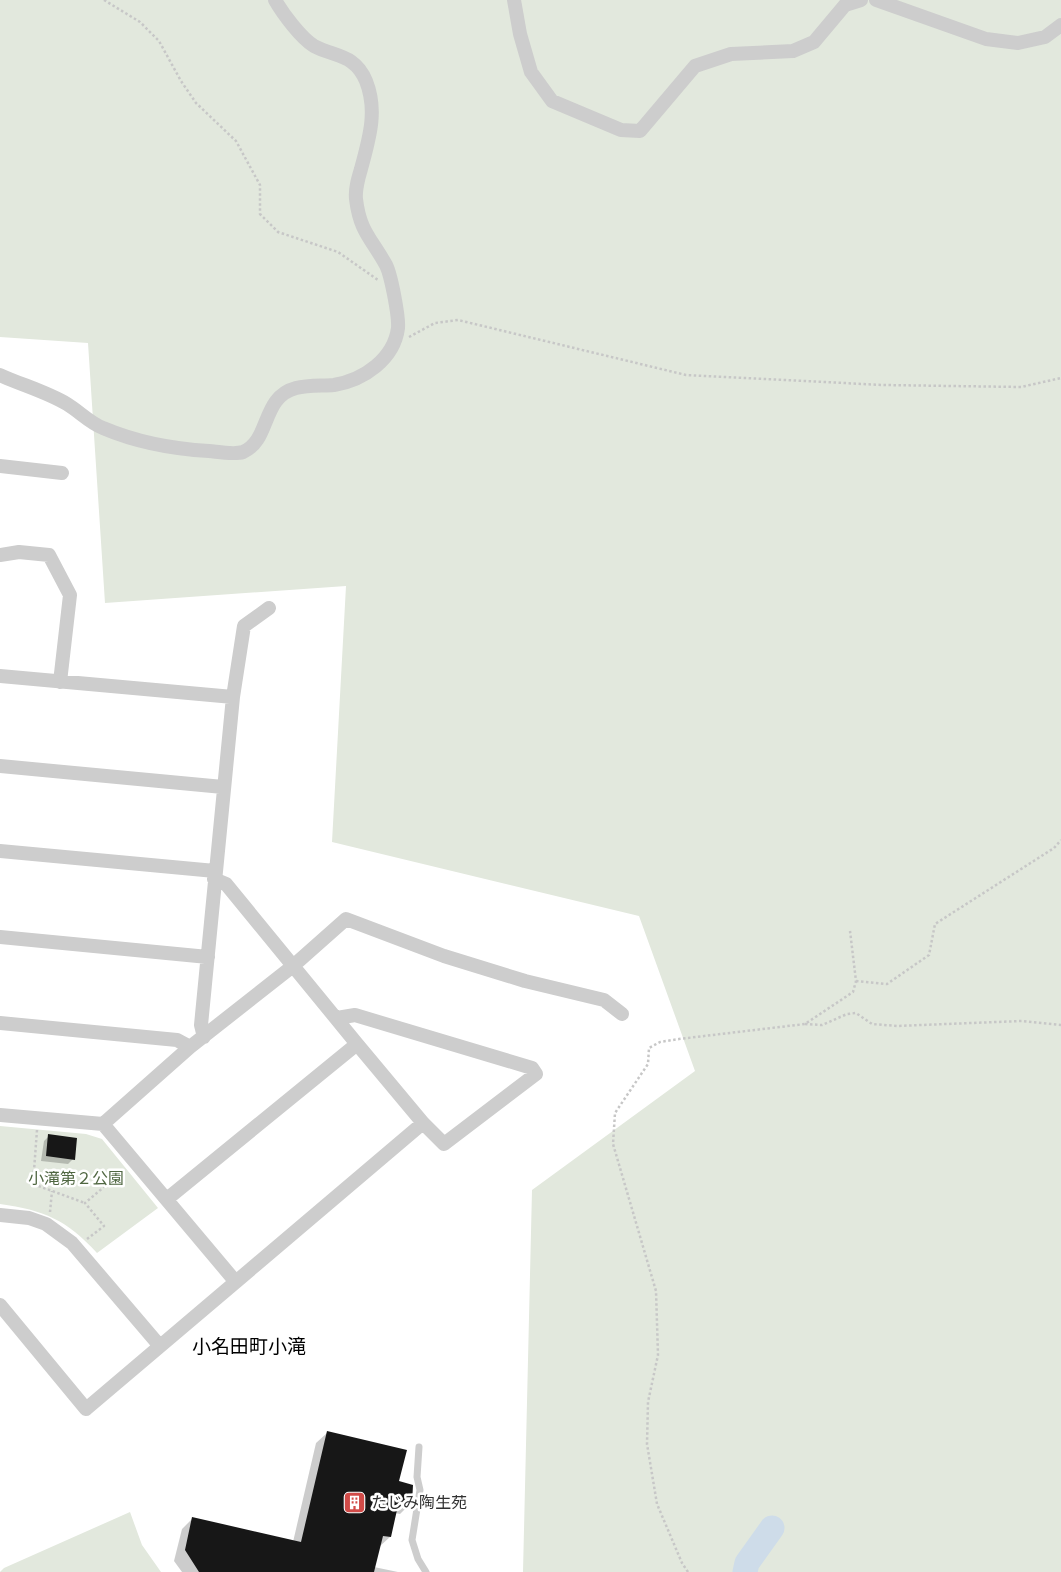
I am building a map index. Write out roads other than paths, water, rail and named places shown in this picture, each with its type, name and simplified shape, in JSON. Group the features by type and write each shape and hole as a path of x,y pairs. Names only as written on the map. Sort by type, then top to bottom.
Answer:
{"street":[{"path":"0,375 66,404 101,428 140,441 193,450 240,453 252,446 264,427 271,406 284,393 296,388 336,384 361,376 374,368 386,356 393,346 398,327 396,303 390,286 387,267 361,226 356,196 371,133 373,102 365,78 347,57 313,46 284,15 276,0"},
{"path":"514,0 520,34 531,72 552,101 621,130 640,131 696,66 731,54 793,51 814,42 845,5 862,0"},
{"path":"876,0 986,39 1018,43 1045,37 1061,25"},
{"path":"0,466 62,473"},
{"path":"0,554 19,552 50,555 70,595 60,682"},
{"path":"204,1037 201,1025 214,875 233,697 244,626 269,608"},
{"path":"0,676 233,697"},
{"path":"0,766 223,787"},
{"path":"0,852 214,875 226,884 357,1044 423,1123 444,1144 536,1074 532,1068 356,1015 336,1018"},
{"path":"102,1124 190,1047 293,966 346,919 444,956 507,975 604,1000 622,1014"},
{"path":"0,937 208,957"},
{"path":"0,1023 177,1040 190,1047"},
{"path":"167,1199 357,1044"},
{"path":"0,1115 102,1124 235,1281"},
{"path":"0,1305 86,1409 159,1345 423,1123"},
{"path":"0,1215 29,1218 46,1224 72,1243 159,1345"}],"lane":[{"path":"419,1447 417,1477 420,1490 412,1540 418,1559 426,1572"}],"waterway":[{"path":"745,1572 747,1563 772,1528"}],"place":[{"name":"たじみ陶生苑","path":"355,1502"}],"district":[{"name":"小名田町小滝","path":"249,1346"}],"park label":[{"name":"小滝第２公園","path":"76,1178"}]}
